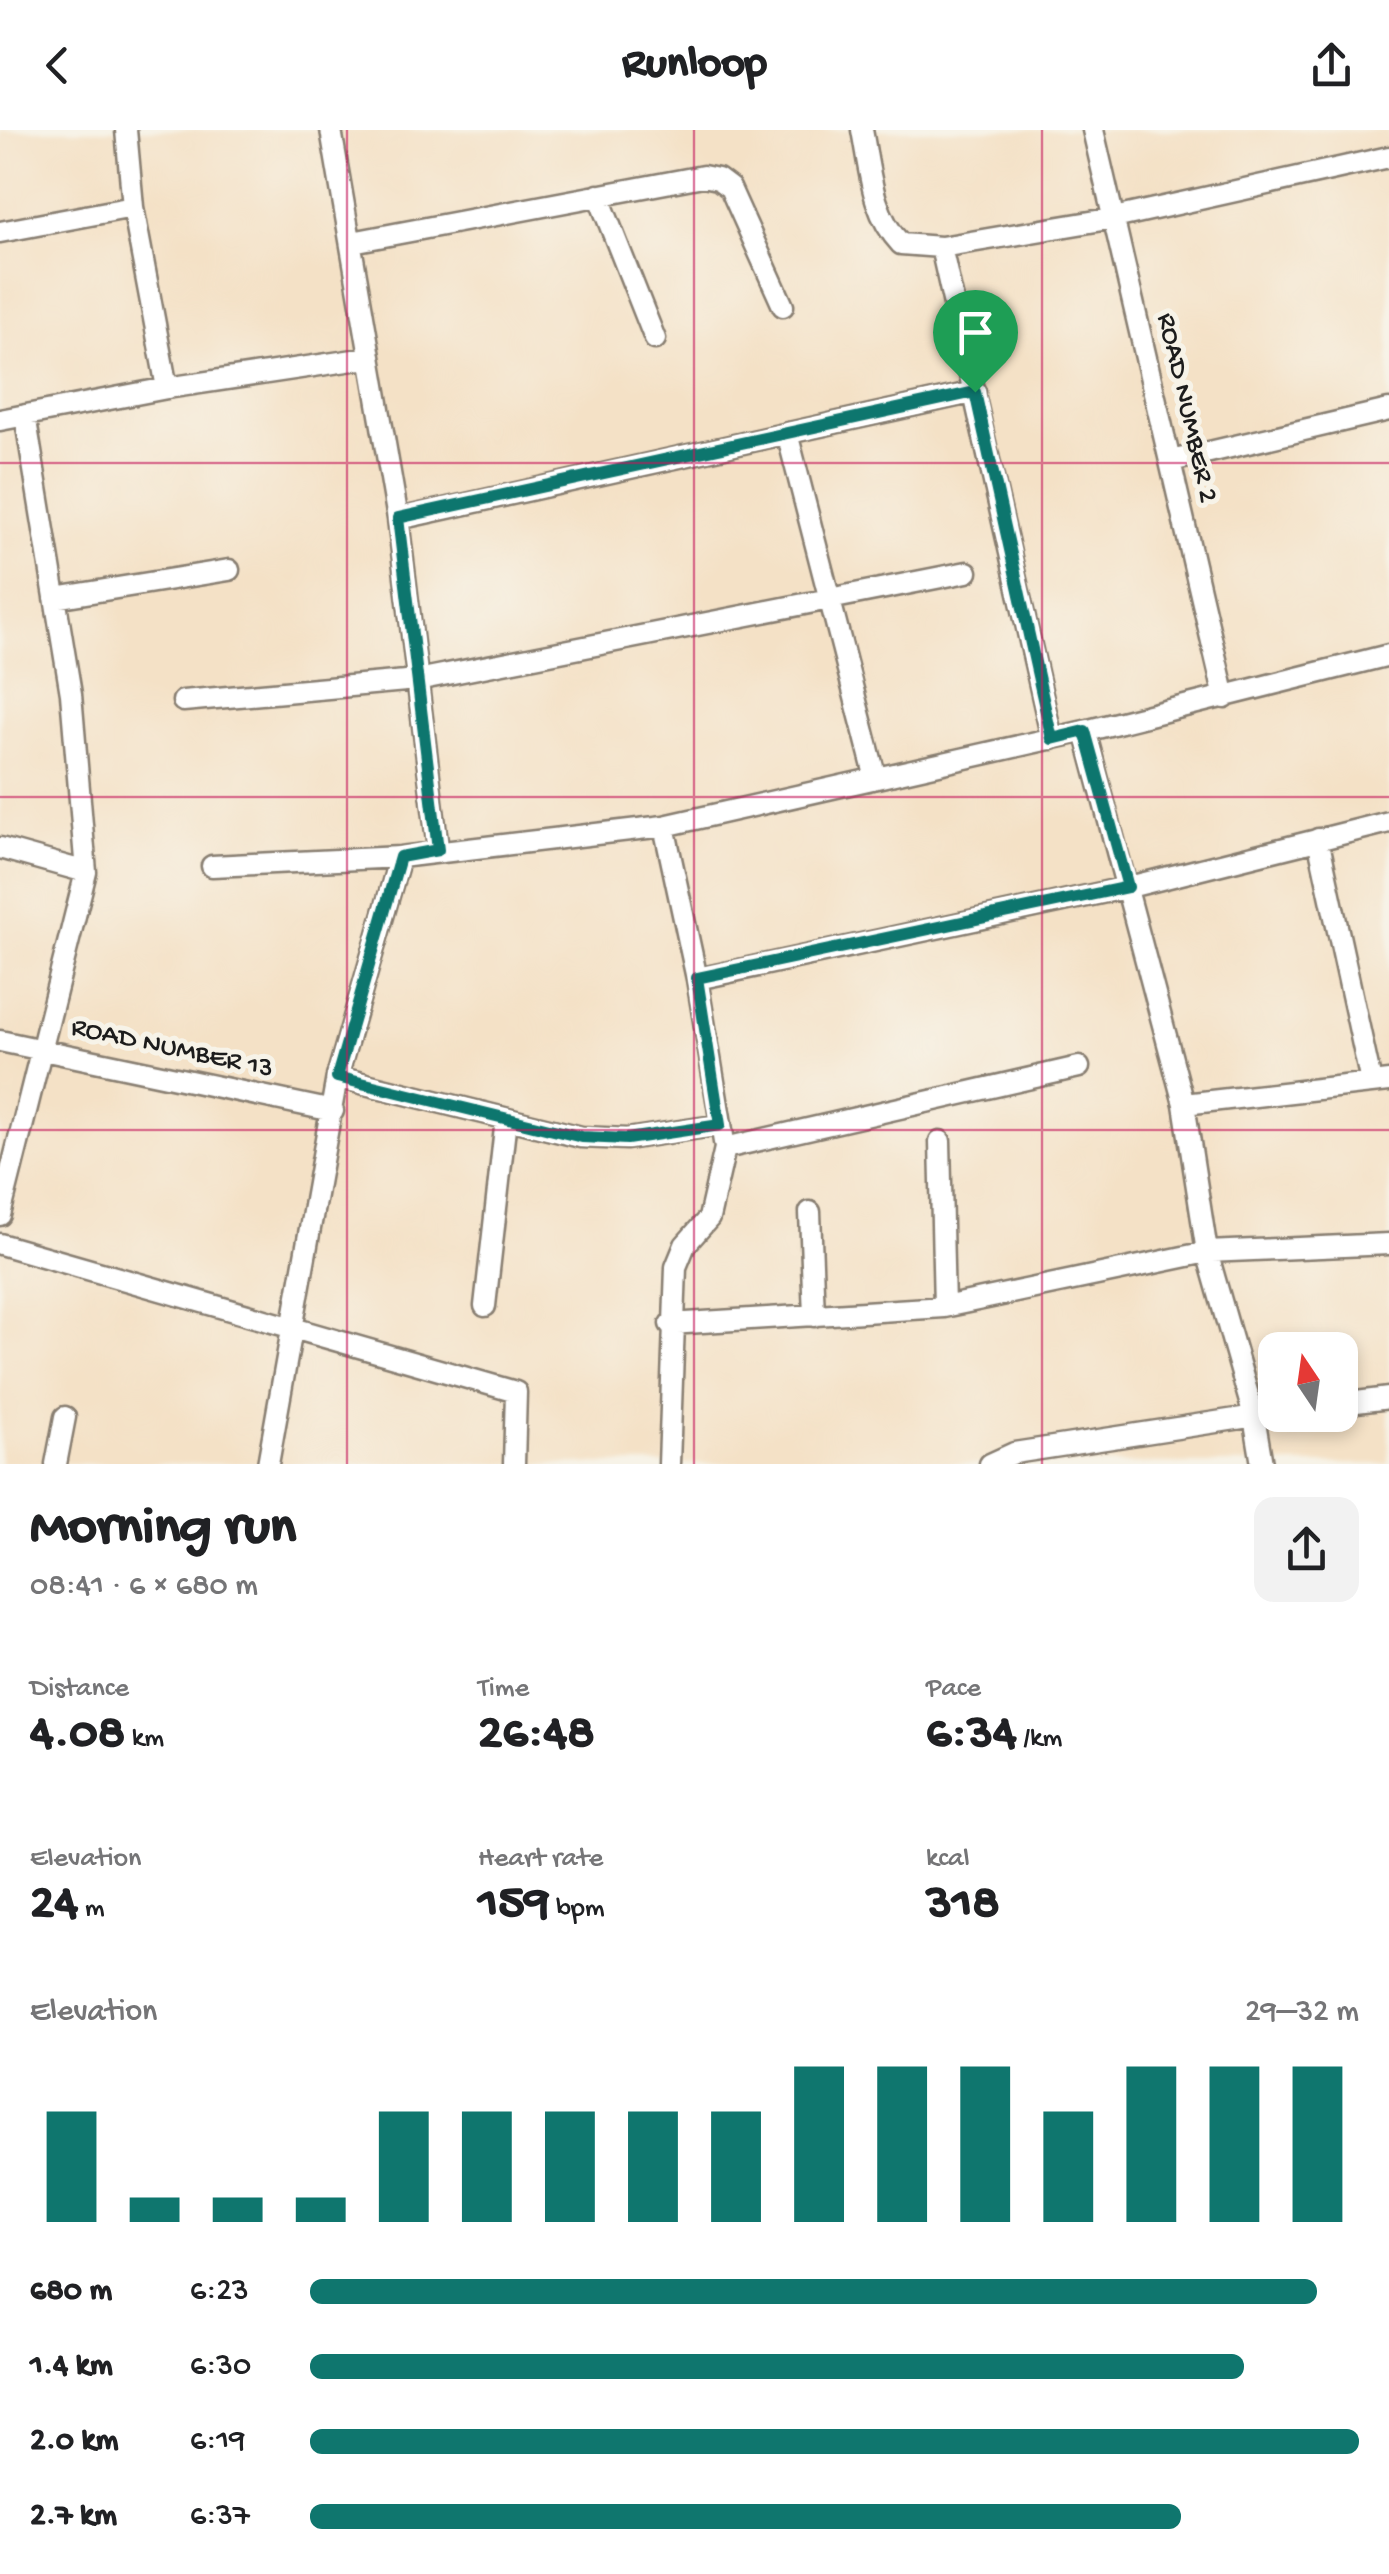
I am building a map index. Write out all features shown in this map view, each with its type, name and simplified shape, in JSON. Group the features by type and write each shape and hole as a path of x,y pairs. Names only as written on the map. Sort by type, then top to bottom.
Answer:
{"street":[{"path":"126,130 132,207 166,388"},
{"path":"331,130 352,242 367,358 398,518 438,850"},
{"path":"862,130 876,205 886,228 901,244 941,247 1114,218 1389,157"},
{"name":"ROAD NUMBER 2","path":"1093,130 1224,698"},
{"path":"352,242 702,176 718,178 730,188 783,306"},
{"path":"598,195 655,339"},
{"path":"0,232 132,207"},
{"path":"941,247 1052,739"},
{"path":"0,420 166,388 367,358"},
{"path":"398,518 975,392"},
{"path":"1171,461 1389,410"},
{"path":"0,1215 86,872 70,694 24,415"},
{"path":"787,434 875,775"},
{"path":"54,598 229,570"},
{"path":"183,701 417,680 832,602 967,572"},
{"path":"212,866 400,857 664,826 875,775 1052,739 1389,655"},
{"path":"1085,731 1184,1104 1207,1252 1258,1397"},
{"path":"697,978 1128,887 1389,822"},
{"path":"664,826 697,978 724,1148 709,1218 684,1245 676,1267 670,1324 669,1464"},
{"path":"1184,1104 1380,1082 1318,839"},
{"path":"0,848 86,872"},
{"path":"268,1464 290,1323 337,1077 400,857"},
{"name":"ROAD NUMBER 13","path":"0,1040 333,1112"},
{"path":"724,1148 1080,1067"},
{"path":"337,1077 582,1137 627,1139 720,1125"},
{"path":"486,1306 506,1119"},
{"path":"940,1141 944,1308"},
{"path":"810,1212 814,1316"},
{"path":"0,1244 290,1323 516,1392 514,1464"},
{"path":"670,1324 944,1308 1207,1252 1389,1244"},
{"path":"1358,1402 1389,1398"},
{"path":"990,1464 1014,1453 1258,1415"},
{"path":"56,1464 65,1417"},
{"path":"1262,1464 1263,1432"}],"route":[{"path":"975,392 1010,566 1052,739 1085,731 1128,887 697,978 720,1125 627,1139 582,1137 337,1077 400,857 438,850 398,518 975,392"}]}
